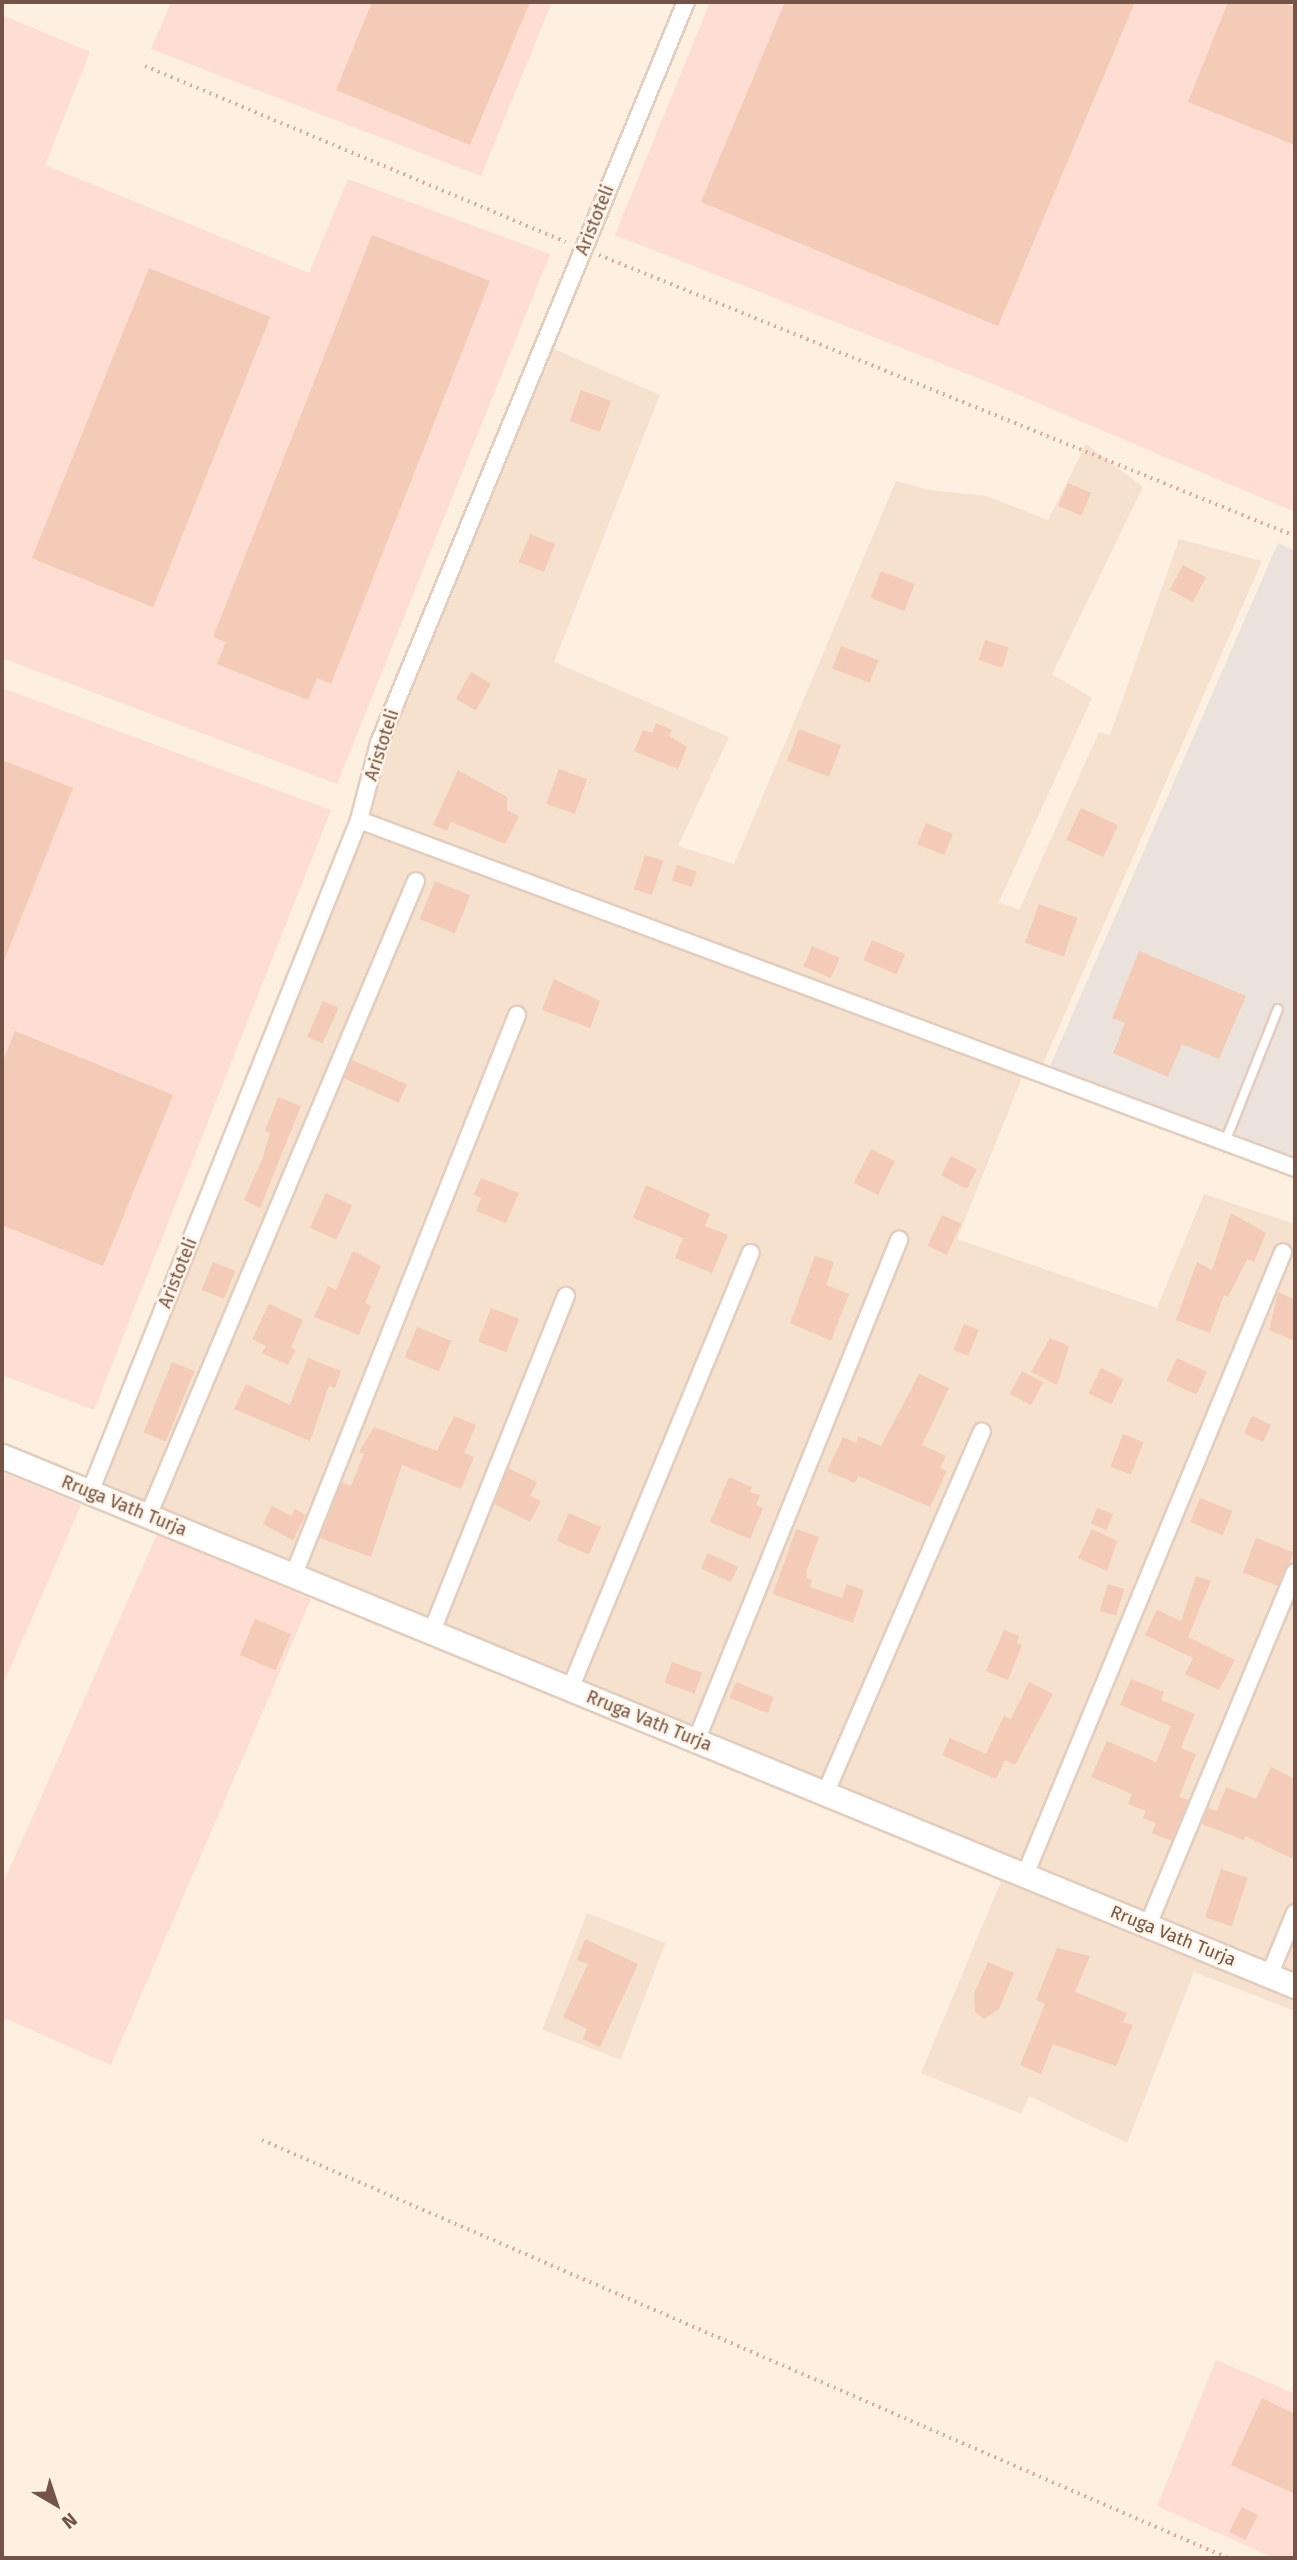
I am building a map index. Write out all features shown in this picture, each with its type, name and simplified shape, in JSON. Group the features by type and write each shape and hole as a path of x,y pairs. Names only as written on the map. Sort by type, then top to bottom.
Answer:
{"street":[{"name":"Aristoteli","path":"90,1492 359,820 379,743 686,2"},
{"path":"359,820 1295,1168"},
{"path":"148,1516 416,881"},
{"path":"294,1574 517,1015"},
{"path":"696,1741 898,1240"},
{"path":"1025,1875 1283,1252"},
{"path":"570,1689 751,1253"},
{"path":"432,1631 566,1296"},
{"path":"825,1794 982,1431"},
{"name":"Rruga Vath Turja","path":"2,1456 1295,1986"},
{"path":"1148,1925 1295,1572"},
{"path":"1269,1976 1295,1913"}],"lane":[{"path":"1225,1142 1278,1009"}],"path":[{"path":"145,66 583,249 1295,536"},
{"path":"262,2140 1228,2558"}],"shaded area":[{"path":"171,2 552,2 481,176 151,49"},
{"path":"710,2 1295,2 1295,512 998,386 615,235"},
{"path":"2,15 90,52 45,165 309,273 348,179 550,254 337,784 2,658"},
{"path":"538,342 660,395 554,662 729,737 678,846 734,864 896,481 929,490 987,496 1048,520 1086,444 1143,487 1052,674 1092,698 999,902 1019,910 1099,732 1110,735 1179,539 1262,561 1043,1064 1030,1058 957,1239 1157,1308 1204,1194 1295,1224 1295,2011 1194,1972 1127,2143 1029,2096 1021,2114 921,2073 1006,1869 100,1492"},
{"path":"1278,543 1295,551 1295,1160 1050,1066"},
{"path":"2,688 331,810 94,1410 2,1375"},
{"path":"2,1472 81,1505 2,1687"},
{"path":"157,1534 311,1599 111,2065 2,2017 2,1886"},
{"path":"587,1913 665,1943 621,2060 542,2030"},
{"path":"1216,2360 1295,2394 1295,2558 1274,2558 1157,2506"}],"building":[{"path":"372,2 530,2 470,145 336,90"},
{"path":"785,2 1135,2 998,326 701,202"},
{"path":"1228,2 1281,2 1295,7 1295,145 1188,102"},
{"path":"372,235 490,281 331,684 317,678 308,700 217,664 226,642 213,637"},
{"path":"149,268 270,317 153,607 32,558"},
{"path":"581,390 611,401 600,432 570,421"},
{"path":"1068,483 1091,493 1081,516 1058,506"},
{"path":"530,534 555,544 544,572 519,562"},
{"path":"1183,565 1206,577 1193,602 1170,590"},
{"path":"881,571 915,584 904,611 871,598"},
{"path":"985,640 1009,648 1002,668 979,660"},
{"path":"841,646 878,660 870,683 832,668"},
{"path":"471,672 491,683 476,710 456,699"},
{"path":"656,723 672,730 669,736 687,747 678,769 634,751 643,730 652,733"},
{"path":"799,729 841,745 829,777 787,761"},
{"path":"2,760 73,788 3,963 2,963"},
{"path":"559,769 587,779 575,814 546,804"},
{"path":"458,770 507,797 507,810 519,816 505,844 451,822 447,831 433,825"},
{"path":"1081,808 1118,825 1103,857 1066,840"},
{"path":"926,823 953,834 944,855 917,844"},
{"path":"645,855 663,861 652,895 634,889"},
{"path":"677,865 697,872 692,887 672,880"},
{"path":"435,881 470,895 455,933 420,919"},
{"path":"1039,904 1078,918 1064,957 1025,943"},
{"path":"872,940 905,954 897,974 863,960"},
{"path":"812,946 840,958 831,978 803,966"},
{"path":"1139,951 1246,996 1219,1059 1182,1044 1168,1077 1113,1053 1125,1023 1112,1018"},
{"path":"554,979 600,1001 590,1028 542,1010"},
{"path":"323,1001 339,1008 323,1044 307,1037"},
{"path":"15,1031 173,1095 103,1266 2,1225 2,1063"},
{"path":"352,1060 407,1084 399,1103 344,1078"},
{"path":"278,1097 301,1106 260,1208 244,1200 262,1160 270,1133 265,1131"},
{"path":"871,1149 895,1161 878,1195 854,1183"},
{"path":"951,1156 977,1169 967,1189 941,1176"},
{"path":"481,1178 519,1193 506,1223 476,1211 481,1198 474,1194"},
{"path":"646,1185 710,1214 705,1226 728,1235 712,1273 675,1258 683,1238 633,1218"},
{"path":"326,1193 352,1205 336,1240 310,1227"},
{"path":"1231,1213 1266,1233 1254,1262 1247,1259 1228,1297 1224,1295 1210,1333 1176,1320 1197,1262 1212,1270"},
{"path":"942,1215 961,1224 947,1255 928,1246"},
{"path":"353,1251 381,1266 365,1303 371,1306 359,1335 314,1317 328,1286 336,1290"},
{"path":"815,1256 834,1262 826,1285 849,1294 831,1341 790,1323"},
{"path":"213,1262 235,1271 224,1299 202,1290"},
{"path":"1278,1292 1295,1300 1295,1341 1269,1330"},
{"path":"269,1304 303,1320 291,1347 296,1350 288,1365 262,1353 266,1346 252,1339"},
{"path":"491,1308 519,1319 506,1352 478,1342"},
{"path":"964,1324 979,1330 968,1356 954,1350"},
{"path":"417,1327 451,1341 439,1371 405,1358"},
{"path":"1050,1338 1069,1346 1057,1385 1031,1372"},
{"path":"308,1358 341,1371 335,1388 329,1386 310,1441 234,1409 246,1384 290,1405"},
{"path":"1177,1358 1207,1372 1196,1395 1166,1381"},
{"path":"172,1362 194,1371 166,1441 144,1432"},
{"path":"1101,1368 1123,1379 1111,1404 1089,1393"},
{"path":"1022,1371 1043,1382 1031,1405 1010,1394"},
{"path":"919,1374 949,1388 922,1445 946,1456 940,1468 947,1471 930,1507 858,1476 855,1483 827,1471 843,1437 856,1443 858,1436 881,1446"},
{"path":"454,1416 476,1425 464,1453 474,1457 461,1489 402,1465 371,1557 320,1538 342,1482 351,1486 364,1454 359,1452 374,1427 437,1451"},
{"path":"1252,1416 1271,1425 1263,1442 1244,1433"},
{"path":"1123,1434 1144,1442 1131,1475 1110,1467"},
{"path":"508,1468 537,1482 530,1496 541,1501 530,1522 494,1504"},
{"path":"729,1477 752,1487 750,1492 760,1495 756,1505 763,1508 750,1539 710,1522"},
{"path":"1200,1498 1232,1511 1223,1535 1190,1522"},
{"path":"272,1506 291,1516 295,1509 306,1515 293,1540 263,1524"},
{"path":"1097,1508 1113,1514 1107,1530 1091,1524"},
{"path":"569,1513 601,1527 589,1555 557,1540"},
{"path":"796,1529 819,1537 807,1570 807,1578 812,1580 810,1587 842,1598 847,1584 864,1590 853,1623 773,1594"},
{"path":"1092,1529 1117,1541 1107,1571 1078,1558"},
{"path":"1256,1538 1293,1552 1280,1587 1243,1573"},
{"path":"708,1553 738,1567 731,1582 701,1568"},
{"path":"1196,1576 1211,1581 1188,1637 1235,1660 1219,1690 1185,1674 1193,1658 1145,1635 1157,1610 1181,1621"},
{"path":"1108,1584 1124,1589 1116,1616 1100,1611"},
{"path":"255,1619 291,1634 276,1670 240,1655"},
{"path":"1004,1630 1019,1636 1017,1643 1022,1645 1008,1680 986,1671"},
{"path":"672,1662 702,1673 695,1694 664,1683"},
{"path":"1131,1679 1164,1692 1161,1700 1195,1714 1181,1748 1196,1754 1179,1797 1189,1800 1172,1841 1152,1833 1156,1823 1143,1818 1146,1811 1128,1804 1132,1794 1091,1777 1107,1741 1156,1762 1171,1726 1120,1705"},
{"path":"736,1682 774,1697 768,1713 730,1698"},
{"path":"1029,1682 1053,1694 1015,1765 1005,1760 996,1779 942,1755 950,1738 986,1754 1004,1716 1011,1719"},
{"path":"1271,1767 1295,1779 1295,1860 1245,1836 1244,1840 1202,1824 1208,1808 1217,1811 1226,1787 1256,1799"},
{"path":"1221,1869 1248,1878 1232,1926 1205,1918"},
{"path":"585,1939 638,1964 600,2047 583,2039 587,2029 563,2017 588,1964 577,1960"},
{"path":"1057,1948 1090,1956 1075,1992 1127,2013 1123,2022 1133,2025 1116,2066 1053,2044 1041,2074 1020,2065 1045,2004 1036,2000"},
{"path":"988,1962 1014,1973 999,2009 984,2019 975,2012 974,1994"},
{"path":"1262,2398 1295,2414 1295,2494 1231,2465"},
{"path":"1242,2507 1258,2515 1245,2540 1229,2532"}]}
